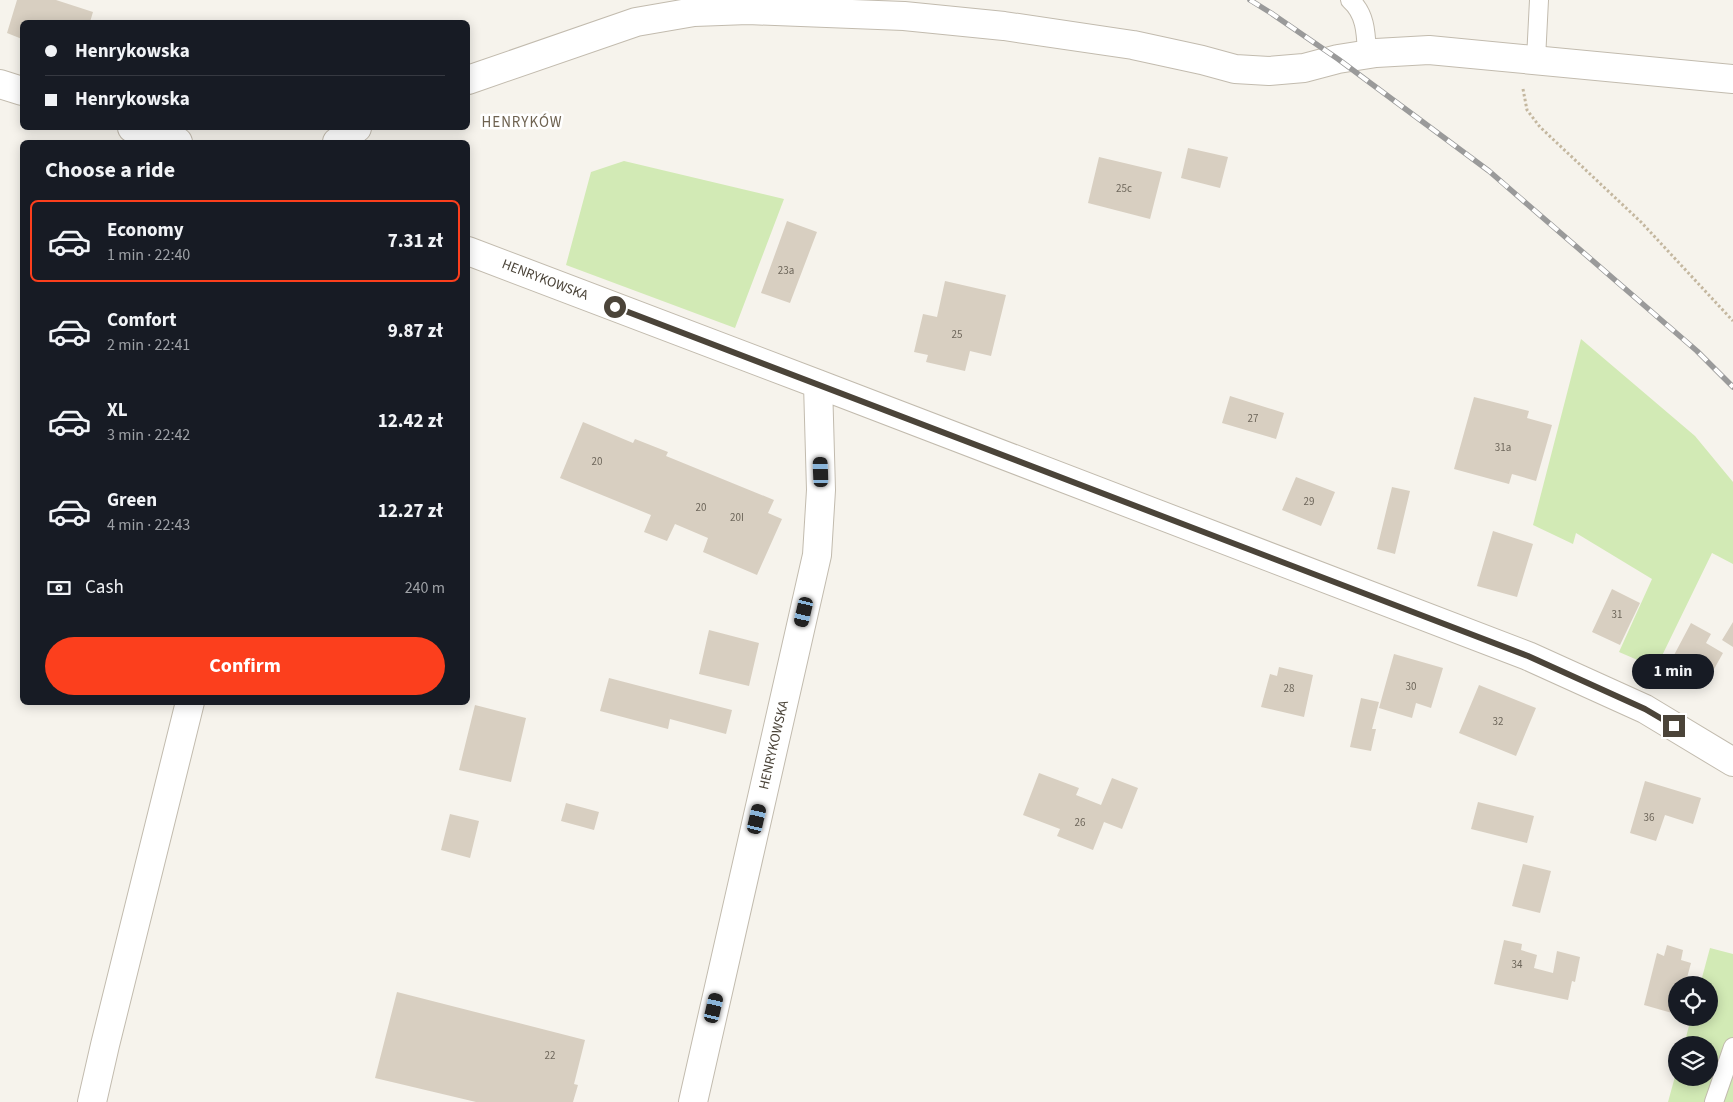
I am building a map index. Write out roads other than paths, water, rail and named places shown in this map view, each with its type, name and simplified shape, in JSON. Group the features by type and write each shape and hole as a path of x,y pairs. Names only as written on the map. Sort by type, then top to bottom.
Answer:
{"street":[{"path":"470,79 636,22 694,12 748,10 816,11 904,16 1004,26 1133,45 1235,69 1269,71 1304,68 1367,54 1429,50 1733,79"},
{"path":"0,84 20,90"},
{"path":"139,130 171,140"},
{"path":"340,140 354,130"},
{"name":"HENRYKOWSKA","path":"470,252 1528,656 1645,709 1733,762"},
{"name":"HENRYKOWSKA","path":"692,1102 817,555 821,490 818,384"},
{"path":"92,1102 189,705"}],"lane":[{"path":"1350,0 1360,11 1364,24 1367,54"},
{"path":"1536,59 1539,0"},
{"path":"1714,1102 1733,1047"}],"railway":[{"path":"1250,0 1338,59 1489,171 1697,351 1733,387"}],"district":[{"name":"HENRYKÓW","path":"522,122"}]}
